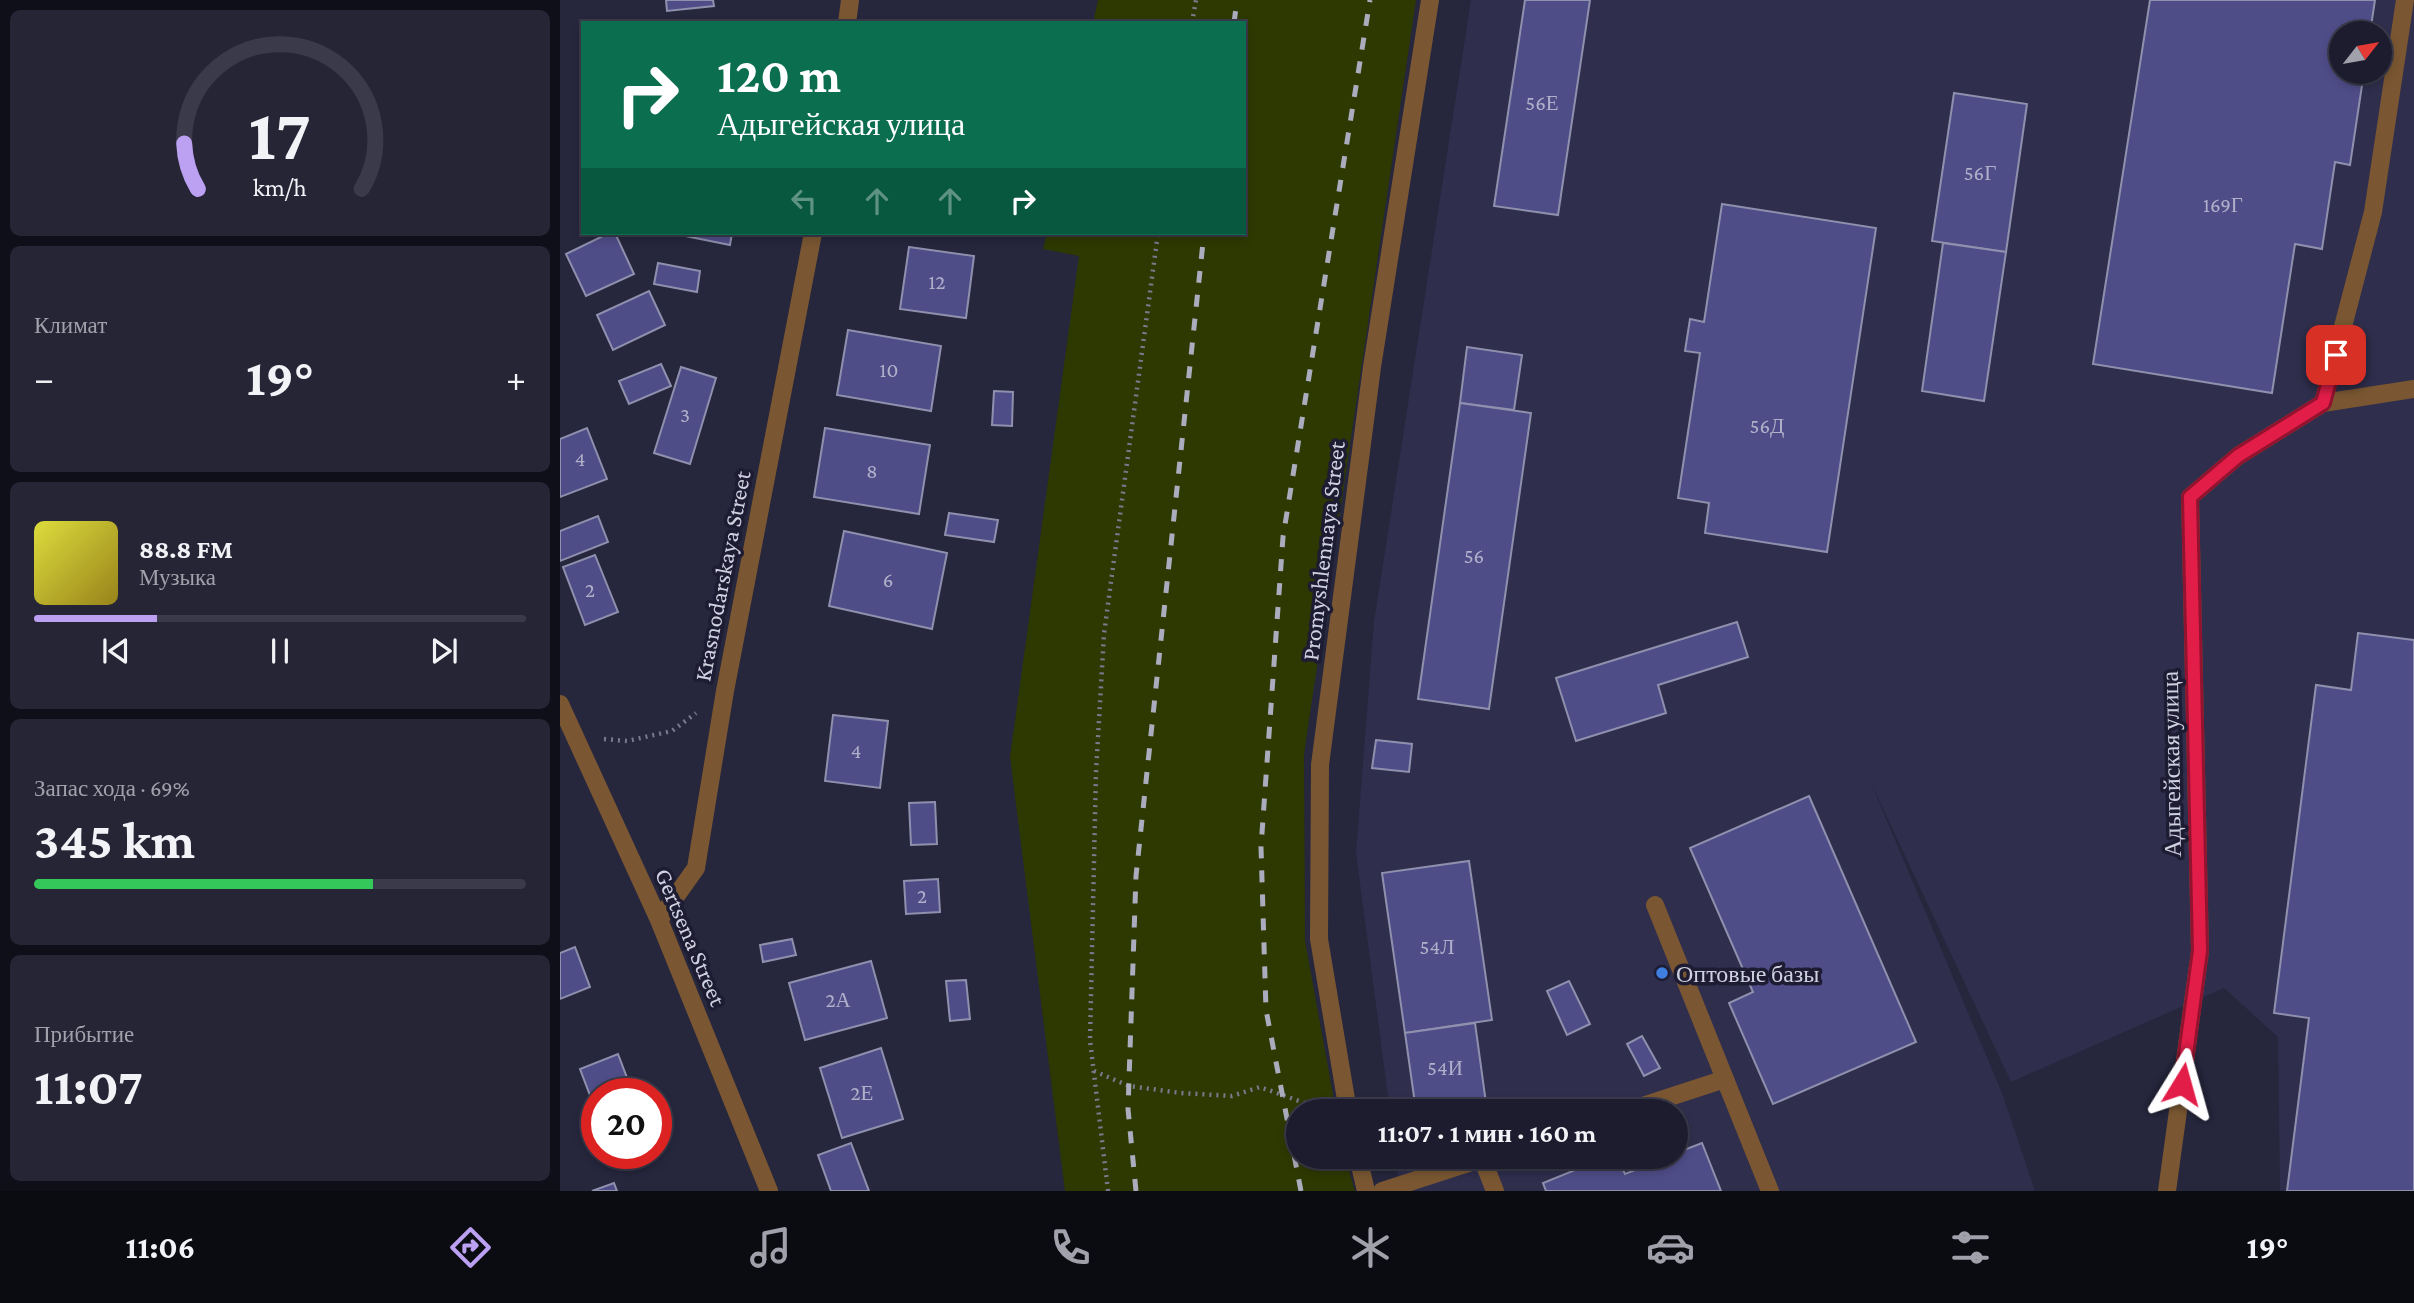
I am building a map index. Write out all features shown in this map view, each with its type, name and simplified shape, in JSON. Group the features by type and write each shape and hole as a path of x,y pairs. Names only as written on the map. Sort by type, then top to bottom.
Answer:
{"street":[{"path":"847,21 850,0"},
{"name":"Promyshlennaya Street","path":"1346,1099 1319,939 1320,765 1372,367 1430,0"},
{"path":"2323,403 2373,212 2405,0"},
{"name":"Krasnodarskaya Street","path":"659,920 696,868 725,691 814,235"},
{"name":"Адыгейская улица","path":"2167,1191 2200,951 2190,497 2238,456 2323,403 2414,389"},
{"name":"Gertsena Street","path":"560,705 567,739 659,920 769,1191"},
{"path":"1655,905 1770,1191"},
{"path":"1664,1099 1725,1079"},
{"path":"1361,1169 1366,1191"},
{"path":"1382,1191 1451,1169"},
{"path":"1488,1169 1495,1191"}],"path":[{"path":"1192,21 1196,0"},
{"path":"1108,1191 1090,1040 1095,799 1104,634 1158,235"},
{"path":"567,739 627,741 672,731 725,691"},
{"path":"1094,1071 1129,1086 1232,1096 1260,1087 1294,1099"}],"shaded area":[{"path":"1471,0 2414,0 2414,1191 2280,1191 2278,1037 2224,988 2011,1082 1871,783 2002,1093 2035,1191 1400,1191 1397,1169 1688,1169 1688,1099 1388,1099 1356,853 1374,622"}],"green space":[{"path":"1098,0 1416,0 1304,754 1305,941 1334,1099 1286,1099 1286,1169 1349,1169 1355,1191 1065,1191 1010,757 1079,256 1043,249 1046,235 1246,235 1246,21 1093,21"}],"building":[{"path":"666,0 713,0 714,6 667,11"},
{"path":"1525,0 1590,0 1558,215 1494,206"},
{"path":"2150,0 2375,0 2372,21 2329,21 2329,84 2362,84 2350,165 2335,162 2322,249 2295,244 2272,393 2093,364"},
{"path":"1954,93 2027,104 2006,252 1932,241"},
{"path":"1722,204 1876,228 1827,552 1705,533 1709,503 1678,498 1700,353 1685,351 1690,319 1704,322"},
{"path":"605,235 616,235 634,274 586,296 566,254"},
{"path":"680,235 732,235 730,245"},
{"path":"1943,243 2006,252 1984,401 1922,391"},
{"path":"909,247 974,256 966,318 900,309"},
{"path":"658,263 700,271 697,292 654,284"},
{"path":"649,291 665,325 613,350 597,315"},
{"path":"848,330 941,346 931,411 837,395"},
{"path":"1467,347 1522,355 1514,410 1460,403"},
{"path":"661,364 671,386 629,404 619,381"},
{"path":"681,367 716,378 690,464 654,453"},
{"path":"994,391 1013,392 1012,426 992,425"},
{"path":"1460,403 1531,413 1489,709 1418,699"},
{"path":"587,428 607,479 560,497 560,439"},
{"path":"825,428 930,445 919,514 814,497"},
{"path":"949,513 998,520 994,542 945,535"},
{"path":"598,516 608,542 560,561 560,531"},
{"path":"844,531 947,553 932,629 829,606"},
{"path":"595,555 618,612 585,625 563,567"},
{"path":"1737,622 1748,657 1658,685 1666,713 1576,741 1556,678"},
{"path":"2358,633 2414,640 2414,1191 2287,1191 2309,1018 2274,1013 2316,685 2351,690"},
{"path":"833,715 888,721 880,788 825,781"},
{"path":"1376,740 1412,744 1409,772 1372,768"},
{"path":"1809,796 1916,1042 1773,1104 1729,1003 1753,992 1690,848"},
{"path":"935,802 937,844 911,845 909,803"},
{"path":"1469,861 1492,1020 1405,1033 1382,873"},
{"path":"938,879 940,912 906,914 904,881"},
{"path":"792,939 796,955 763,962 760,945"},
{"path":"575,947 590,987 560,999 560,953"},
{"path":"871,961 887,1018 805,1040 789,983"},
{"path":"966,980 970,1019 950,1021 946,981"},
{"path":"1569,981 1590,1024 1567,1035 1547,991"},
{"path":"1475,1023 1485,1099 1414,1099 1405,1033"},
{"path":"1642,1036 1660,1068 1644,1076 1627,1044"},
{"path":"881,1048 903,1119 842,1138 820,1068"},
{"path":"618,1054 627,1078 583,1078 580,1069"},
{"path":"851,1143 869,1191 831,1191 818,1155"},
{"path":"1702,1143 1721,1191 1546,1191 1543,1183 1577,1169 1623,1169 1625,1174 1638,1169 1688,1169 1688,1148"},
{"path":"614,1183 617,1191 592,1191"}],"railway":[{"path":"1234,21 1237,0"},
{"path":"1301,1191 1266,1010 1261,847 1283,537 1370,0"},
{"path":"1136,1191 1128,1109 1136,876 1204,235"}],"place":[{"name":"Оптовые базы","path":"1662,973"}],"route":[{"path":"2182,1084 2200,951 2190,497 2238,456 2323,403 2336,355"}]}
